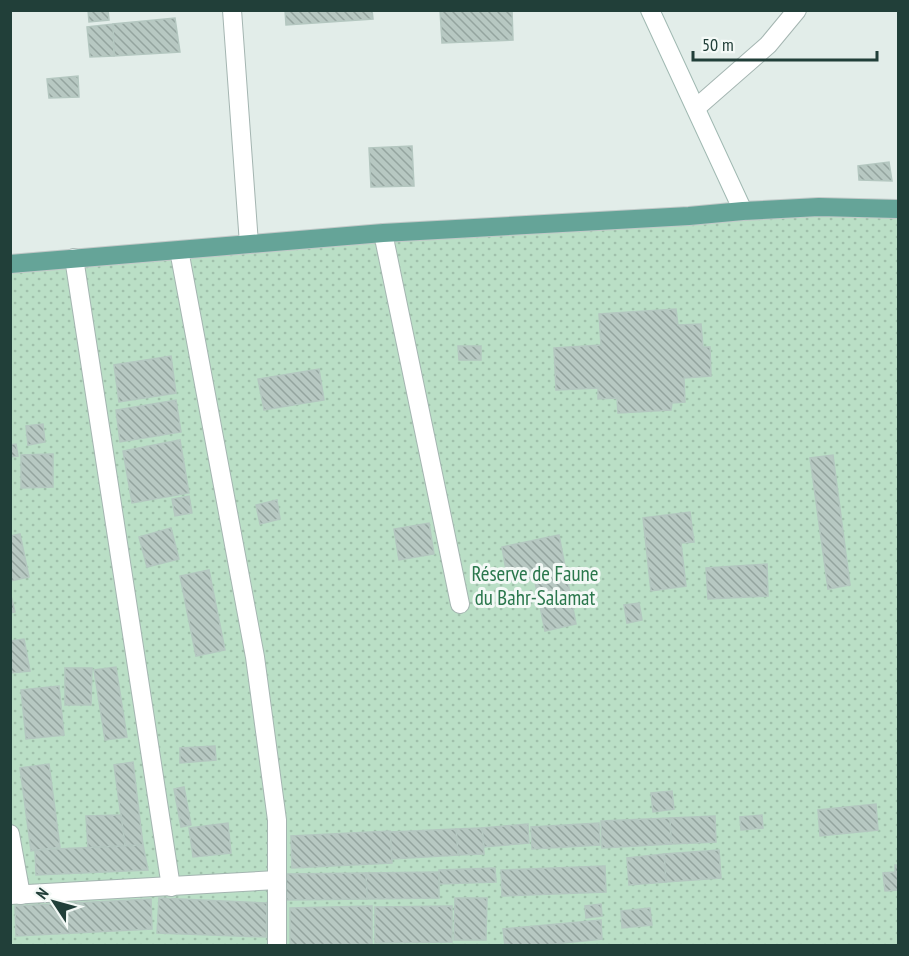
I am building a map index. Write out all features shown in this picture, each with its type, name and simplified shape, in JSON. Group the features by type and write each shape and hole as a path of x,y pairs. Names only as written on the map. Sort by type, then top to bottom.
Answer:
{"main road":[{"path":"10,264 383,233 819,207 898,209"}],"street":[{"path":"232,10 249,244"},
{"path":"650,10 743,211"},
{"path":"696,108 768,45 797,10"},
{"path":"383,233 460,604"},
{"path":"179,250 255,657 276,820 277,945"},
{"path":"74,258 171,887"},
{"path":"10,834 16,895 277,880"}],"green space":[{"name":"Réserve de Faune du Bahr-Salamat","path":"898,210 898,945 11,946 11,264"}],"building":[{"path":"88,10 108,10 109,20 89,22"},
{"path":"285,10 372,10 373,19 286,25"},
{"path":"440,10 512,10 513,40 442,43"},
{"path":"175,18 180,52 114,56 113,24"},
{"path":"113,24 114,56 90,57 87,27"},
{"path":"78,76 79,97 49,98 47,79"},
{"path":"412,146 414,186 371,187 369,148"},
{"path":"889,162 892,181 859,180 858,166"},
{"path":"676,309 678,325 701,324 703,347 710,347 711,376 684,378 685,402 672,403 671,410 618,413 617,398 598,399 598,388 556,390 554,348 601,345 599,314"},
{"path":"458,346 481,346 481,360 459,360"},
{"path":"171,356 176,393 119,402 114,365"},
{"path":"319,369 324,400 264,410 258,379"},
{"path":"176,400 181,432 120,442 116,410"},
{"path":"43,424 45,442 28,445 26,426"},
{"path":"180,440 189,493 132,503 123,451"},
{"path":"16,444 18,456 10,457 10,445"},
{"path":"53,454 53,487 21,488 21,455"},
{"path":"833,455 850,585 828,589 810,458"},
{"path":"189,496 192,513 175,516 172,499"},
{"path":"277,500 280,519 260,524 256,505"},
{"path":"690,512 694,542 681,543 686,586 651,591 643,518"},
{"path":"429,523 434,554 399,560 394,529"},
{"path":"171,528 179,559 147,567 139,537"},
{"path":"20,534 29,577 10,581 10,536"},
{"path":"559,535 576,624 545,631 534,577 508,582 502,547"},
{"path":"767,564 768,596 708,599 706,568"},
{"path":"209,570 225,650 196,656 180,576"},
{"path":"10,592 15,612 10,613"},
{"path":"639,603 642,620 627,623 624,605"},
{"path":"24,639 30,671 10,673 10,641"},
{"path":"116,667 127,737 105,740 94,670"},
{"path":"65,668 92,668 91,705 65,705"},
{"path":"59,686 64,735 26,739 21,690"},
{"path":"215,746 216,760 180,763 180,748"},
{"path":"133,762 143,845 125,846 114,765"},
{"path":"49,764 60,847 31,851 20,768"},
{"path":"184,787 191,825 181,827 174,789"},
{"path":"672,791 674,809 653,812 651,793"},
{"path":"876,804 878,830 820,836 818,810"},
{"path":"121,815 125,846 88,848 86,816"},
{"path":"762,815 763,828 741,830 740,817"},
{"path":"715,816 716,842 671,844 670,818"},
{"path":"670,818 671,844 602,848 601,821"},
{"path":"228,823 231,853 193,857 189,828"},
{"path":"599,823 600,845 532,849 531,827"},
{"path":"528,824 529,843 484,847 482,828"},
{"path":"482,828 484,854 458,855 456,829"},
{"path":"456,829 458,855 392,859 390,832"},
{"path":"390,831 392,863 292,868 291,836"},
{"path":"143,845 148,870 36,875 35,850"},
{"path":"719,850 721,878 666,882 664,854"},
{"path":"664,854 666,882 629,885 627,858"},
{"path":"895,865 898,865 898,890 885,891 883,873 895,872"},
{"path":"605,866 606,892 502,896 501,870"},
{"path":"495,868 496,882 439,884 439,870"},
{"path":"439,872 439,898 367,899 366,873"},
{"path":"366,873 367,899 286,900 286,874"},
{"path":"159,898 267,903 266,937 157,933"},
{"path":"455,898 487,898 486,940 454,940"},
{"path":"151,899 152,929 16,936 15,906"},
{"path":"601,904 602,916 586,918 585,906"},
{"path":"372,906 372,944 290,945 290,908"},
{"path":"452,906 452,942 375,943 375,907"},
{"path":"650,908 652,925 622,928 621,911"},
{"path":"601,920 602,939 535,946 505,946 503,929"}]}
